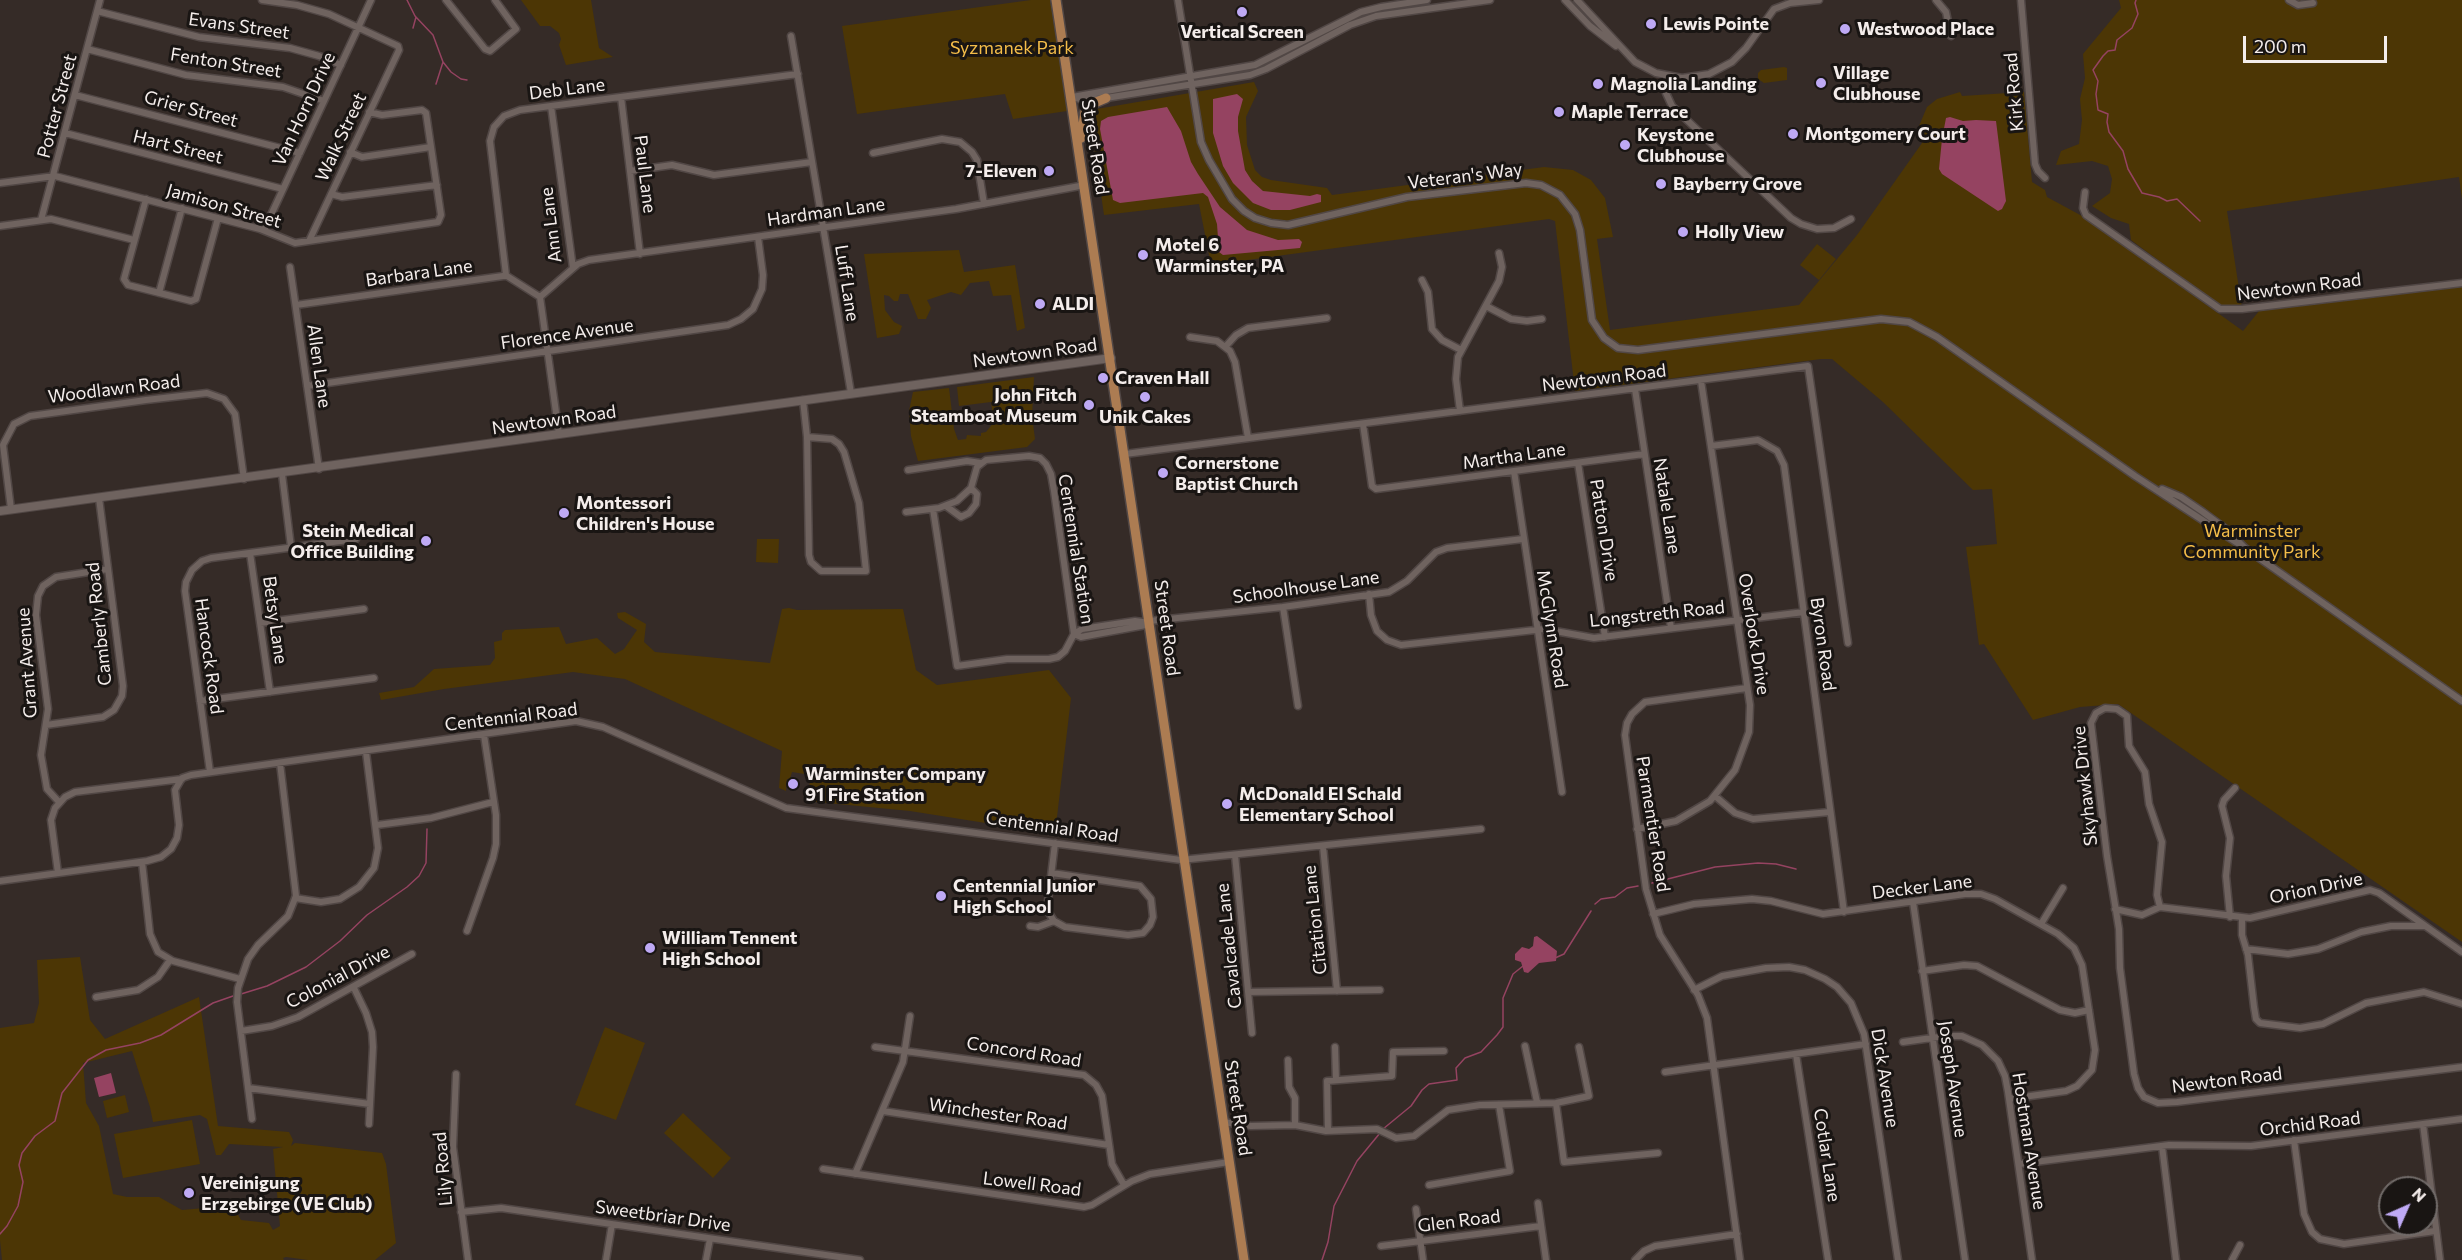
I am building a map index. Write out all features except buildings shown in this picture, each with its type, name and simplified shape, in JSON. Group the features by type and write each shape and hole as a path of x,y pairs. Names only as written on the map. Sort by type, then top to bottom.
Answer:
{"main road":[{"name":"Street Road","path":"1056,0 1244,1260"},
{"path":"1080,152 1085,112 1092,104 1106,98"}],"street":[{"name":"Potter Street","path":"41,220 100,0"},
{"path":"262,0 314,9 360,26"},
{"name":"Van Horn Drive","path":"264,230 371,0"},
{"path":"446,0 488,50 493,50 513,33 515,26 495,0"},
{"name":"Veteran's Way","path":"1178,0 1199,136 1206,156 1234,202 1244,211 1262,221 1280,225 1295,224 1407,198 1505,185 1534,184 1553,191 1569,205 1578,222 1592,320 1604,338 1618,348 1638,350 1888,318 1909,322 1943,342 2156,488 2181,497 2226,529 2245,548 2462,701"},
{"path":"1071,97 1255,65 1361,12 1427,0"},
{"path":"1071,97 1085,100 1106,98 1250,75 1350,25 1376,16 1490,0"},
{"path":"1565,0 1590,26 1644,68 1666,76 1691,78 1720,69 1736,58 1774,9 1790,3 1819,0"},
{"path":"1577,0 1624,51"},
{"path":"1936,0 1946,12 1950,36"},
{"name":"Kirk Road","path":"2022,0 2035,164 2045,178"},
{"path":"2289,0 2298,5 2313,3"},
{"name":"Evans Street","path":"97,11 199,37 290,48 341,65"},
{"name":"Walk Street","path":"309,241 399,50 398,45 360,26"},
{"name":"Luff Lane","path":"791,36 851,393"},
{"name":"Fenton Street","path":"87,49 186,75 283,87 324,102"},
{"name":"Deb Lane","path":"506,275 491,135 499,120 509,113 798,74"},
{"path":"1666,76 1666,93 1672,106 1791,219 1817,229 1834,228 1851,219"},
{"name":"Grier Street","path":"75,95 300,153"},
{"name":"Paul Lane","path":"621,97 640,254"},
{"name":"Ann Lane","path":"540,297 573,268 551,106"},
{"path":"331,194 342,197 437,185 424,111 382,115 369,112"},
{"name":"Hart Street","path":"65,133 283,189"},
{"path":"873,153 942,139 960,142 972,152 977,160 984,204"},
{"path":"350,152 362,157 431,147"},
{"path":"630,171 672,165 714,175 812,162"},
{"name":"Jamison Street","path":"0,183 54,176 264,230 295,243 436,223 440,220 437,185"},
{"name":"Hardman Lane","path":"573,268 589,260 984,204 1085,186"},
{"name":"Newtown Road","path":"2085,192 2083,208 2086,215 2220,309 2242,309 2462,283"},
{"path":"146,199 125,275 125,282 128,285 194,300 197,298 218,218"},
{"path":"159,292 182,208"},
{"path":"0,226 56,220 134,240"},
{"name":"Florence Avenue","path":"307,386 722,327 735,323 753,309 762,289 763,275 758,237"},
{"path":"1460,411 1456,379 1461,350 1501,275 1502,262 1499,253"},
{"name":"Allen Lane","path":"290,267 319,469"},
{"path":"506,275 540,297 559,434"},
{"name":"Barbara Lane","path":"296,305 506,275"},
{"path":"1422,280 1428,292 1432,329 1442,340 1461,350"},
{"path":"1486,306 1511,320 1542,319"},
{"path":"1226,346 1236,335 1248,328 1327,318"},
{"path":"1190,337 1211,339 1226,346 1235,362 1248,438"},
{"name":"Newtown Road","path":"0,511 319,469 1111,358"},
{"name":"Newtown Road","path":"1125,454 1808,366 1848,643"},
{"name":"Overlook Drive","path":"1637,829 1676,821 1715,796 1736,770 1746,744 1750,716 1701,381"},
{"name":"Natale Lane","path":"1635,389 1671,628"},
{"name":"Woodlawn Road","path":"12,509 3,445 6,435 14,424 30,416 122,403 207,393 224,399 235,414 244,479"},
{"path":"803,400 807,437 807,546 811,562 815,567 826,572 866,571 859,503 844,452 832,439 807,437"},
{"name":"Martha Lane","path":"1363,424 1372,486 1376,489 1644,454"},
{"name":"Byron Road","path":"1711,446 1758,440 1767,444 1780,456 1784,465 1844,912"},
{"name":"Centennial Station","path":"933,509 957,666 1007,659 1049,659 1058,657 1065,651 1074,634 1051,474 1040,458 1029,456 986,460 981,463"},
{"path":"908,470 967,461 981,463"},
{"path":"906,512 933,509 957,501 971,488 976,467 981,463"},
{"name":"Patton Drive","path":"1578,463 1605,637"},
{"name":"McGlynn Road","path":"1514,471 1562,792"},
{"path":"282,474 291,547"},
{"path":"946,506 961,517 969,513 976,504 977,494 971,488"},
{"name":"Camberly Road","path":"46,725 103,717 114,710 122,696 123,686 99,498"},
{"name":"Hancock Road","path":"210,772 185,591 186,582 192,570 205,560 356,539"},
{"name":"Schoolhouse Lane","path":"1074,634 1081,637 1150,622 1389,592 1402,585 1432,554 1441,550 1523,539"},
{"name":"Betsy Lane","path":"250,553 270,692"},
{"name":"Grant Avenue","path":"58,802 47,789 41,750 48,709 36,615 38,596 43,586 56,577 108,569"},
{"name":"Longstreth Road","path":"1369,594 1374,626 1383,637 1395,644 1406,645 1551,629 1588,638 1605,637 1804,612"},
{"path":"1283,607 1298,706"},
{"path":"261,623 364,609"},
{"path":"200,701 374,678"},
{"name":"Parmentier Road","path":"1740,1260 1706,1014 1660,935 1653,914 1642,875 1625,735 1627,723 1632,714 1640,705 1651,700 1747,688"},
{"name":"Skyhawk Drive","path":"2117,917 2091,723 2096,713 2108,707 2117,709 2127,716 2129,746 2145,772 2148,804 2162,842 2159,906"},
{"name":"Centennial Road","path":"58,802 75,792 576,721 590,722 786,808 1185,860 1481,829"},
{"path":"467,931 495,849 496,826 484,735"},
{"path":"295,898 321,902 344,898 359,887 376,863 377,825 366,752"},
{"path":"252,1119 237,996 240,979 254,950 283,923 295,898 295,876 280,763"},
{"path":"0,881 141,862 160,857 175,844 179,825 176,790 182,778"},
{"path":"2115,909 2142,915 2159,906 2230,917 2226,876 2230,838 2222,806 2223,800 2235,788"},
{"path":"1715,796 1735,813 1753,819 1830,812"},
{"path":"58,802 51,820 58,873"},
{"path":"377,825 431,818 493,802"},
{"path":"1052,873 1140,885 1151,899 1153,917 1146,930 1134,935 1065,927 1054,921 1048,908 1055,843"},
{"name":"Citation Lane","path":"1323,846 1337,991"},
{"name":"Cavalcade Lane","path":"1235,855 1252,1033"},
{"path":"141,862 150,934 158,952 170,960 240,979"},
{"path":"2041,924 2063,888"},
{"name":"Orion Drive","path":"2230,917 2242,918 2370,890 2379,893 2462,952"},
{"name":"Decker Lane","path":"1653,914 1694,904 1752,899 1771,900 1817,914 1965,894 1981,894 1995,899 2063,938 2079,956 2095,1058 2092,1070 2085,1079 2066,1091 2009,1099"},
{"name":"Joseph Avenue","path":"1913,902 1965,1260"},
{"name":"Newton Road","path":"2117,917 2120,968 2134,1074 2140,1093 2151,1101 2177,1102 2462,1066"},
{"path":"2242,918 2242,935 2257,1021 2262,1024 2300,1028 2323,1024 2366,1003 2424,992 2462,1004"},
{"path":"1030,926 1043,926 1054,921"},
{"path":"2246,949 2288,954 2318,949 2356,933 2370,930 2391,926 2425,926"},
{"name":"Colonial Drive","path":"241,1031 272,1026 298,1017 412,954"},
{"path":"96,997 138,990 158,977 170,960"},
{"path":"1922,971 1964,965 1977,966 2064,1011 2075,1013 2089,1010"},
{"name":"Dick Avenue","path":"1694,990 1722,976 1774,967 1805,970 1832,983 1847,997 1861,1022 1866,1044 1898,1260"},
{"path":"354,988 372,1032 369,1124"},
{"path":"1248,993 1380,990"},
{"path":"855,1174 903,1062 910,1016"},
{"name":"Hostman Avenue","path":"1903,1042 1932,1037 1962,1036 1988,1049 2002,1068 2009,1099 2032,1260"},
{"path":"1665,1072 1866,1044"},
{"path":"1525,1046 1537,1102"},
{"name":"Concord Road","path":"874,1047 1084,1075 1096,1085 1102,1096 1112,1164 1124,1185"},
{"path":"1335,1047 1336,1080"},
{"path":"1223,1122 1251,1126 1295,1125 1328,1131 1377,1129 1396,1138 1414,1136 1448,1110 1480,1105 1556,1103 1589,1096 1579,1047"},
{"path":"1328,1131 1327,1081 1392,1076 1393,1052 1444,1051"},
{"name":"Cotlar Lane","path":"1796,1054 1828,1260"},
{"path":"1288,1060 1289,1087 1295,1098 1295,1125"},
{"name":"Lily Road","path":"456,1074 453,1147 468,1260"},
{"path":"248,1088 370,1104"},
{"path":"1556,1103 1564,1162 1659,1153"},
{"path":"1430,1185 1510,1171 1499,1105"},
{"name":"Winchester Road","path":"883,1111 1109,1145"},
{"name":"Orchid Road","path":"2019,1164 2162,1146 2251,1146 2462,1119"},
{"path":"2423,1124 2429,1176"},
{"path":"2294,1140 2304,1214 2309,1228 2320,1239 2344,1244 2400,1236"},
{"path":"2162,1146 2176,1260"},
{"name":"Lowell Road","path":"823,1169 1084,1207 1150,1174 1229,1162"},
{"path":"1538,1203 1546,1260"},
{"name":"Sweetbriar Drive","path":"461,1212 501,1208 860,1260"},
{"path":"1416,1209 1424,1260"},
{"path":"606,1260 612,1224"},
{"name":"Glen Road","path":"1382,1246 1541,1226"},
{"path":"1635,1260 1644,1251 1655,1246 1737,1234"},
{"path":"2436,1236 2440,1260"},
{"path":"706,1260 710,1239"},
{"path":"2232,1260 2240,1245"},
{"path":"801,1260 802,1252"}],"green space":[{"path":"521,0 591,0 599,48 613,57 566,65 559,45 561,39 559,33 550,26 540,26"},
{"name":"Syzmanek Park","path":"1031,0 1050,0 1067,111 1013,119 1005,94 857,114 842,26"},
{"path":"2119,0 2462,0 2462,199 2459,177 2227,211 2242,308 2220,306 2131,240 2129,224 2111,218 2092,206 2110,193 2112,179 2108,166 2092,161 2056,165 2061,151 2079,144 2082,120 2080,99 2085,78 2083,54 2121,8"},
{"path":"1787,68 1787,80 1764,83 1758,79 1758,73 1761,70"},
{"name":"Warminster Community Park","path":"1254,82 1258,91 1246,117 1247,145 1255,170 1262,177 1271,180 1327,188 1332,195 1544,167 1573,170 1591,180 1605,198 1613,237 1597,239 1610,330 1799,305 1857,235 1922,143 1919,126 1927,107 1937,99 1960,92 1962,96 2024,92 2032,182 2045,190 2047,197 2082,216 2243,331 2259,311 2462,287 2462,942 2118,704 2080,707 2033,720 1984,644 1979,645 1966,547 1997,544 1992,489 1973,490 1883,402 1832,359 1575,391 1555,221 1549,219 1211,265 1199,204 1104,215 1090,118 1091,110"},
{"path":"1817,244 1836,259 1819,280 1800,265"},
{"path":"959,250 964,272 1015,265 1025,328 1017,331 1011,295 993,296 989,281 970,283 961,295 951,292 927,300 931,308 926,319 918,319 908,294 900,294 898,301 884,295 885,310 894,322 902,326 899,334 877,338 864,254"},
{"path":"1034,377 1032,416 1035,439 1027,447 918,461 911,436 909,411 913,392 949,388 954,429 958,440 966,439 967,435 981,436 981,433 986,432 994,422 991,402 959,406 957,387"},
{"path":"757,539 779,539 778,563 756,562"},
{"path":"782,609 797,610 903,609 916,670 937,685 1049,670 1071,698 1055,834 910,811 807,801 811,775 792,772 790,779 787,779 786,791 779,788 782,751 625,679 573,672 381,700 379,693 414,687 434,669 490,665 495,658 494,642 502,640 502,633 505,630 559,627 566,644 597,638 615,654 624,649 637,630 618,618 617,613 625,612 646,624 644,642 655,652 770,663"},
{"path":"80,957 90,1020 105,1039 199,997 218,1126 289,1132 293,1140 291,1146 295,1143 382,1153 386,1164 396,1243 375,1260 308,1260 286,1257 283,1258 284,1260 2,1260 0,1240 0,1028 34,1023 39,1003 37,960","holes":["132,1051 153,1122 200,1115 207,1119 216,1155 221,1155 229,1144 283,1147 273,1149 280,1226 273,1230 269,1223 241,1220 237,1213 227,1206 182,1210 159,1197 127,1197 113,1194 99,1126 86,1103 83,1063"]},
{"path":"605,1027 645,1043 616,1120 575,1105"},
{"path":"125,1095 129,1112 107,1118 103,1101"},
{"path":"683,1113 731,1158 713,1178 664,1133"},
{"path":"192,1120 200,1164 123,1178 114,1134"}],"shaded area":[{"path":"1237,94 1243,99 1238,117 1238,131 1245,170 1252,181 1263,191 1321,195 1321,202 1290,210 1271,210 1253,203 1233,183 1223,166 1213,133 1213,99"},
{"path":"1167,107 1181,131 1191,162 1220,207 1247,230 1278,240 1299,239 1302,242 1300,248 1223,255 1219,252 1217,224 1208,197 1203,193 1120,203 1113,200 1100,129 1101,121 1108,117"},
{"path":"1946,118 1963,121 1996,121 2006,201 2002,209 1998,211 1942,174 1939,169"},
{"path":"1537,936 1557,951 1556,961 1539,963 1528,973 1524,972 1521,962 1515,960 1515,954 1522,947 1529,949 1533,946 1534,937"},
{"path":"111,1073 116,1093 99,1097 94,1078"}],"waterway":[{"path":"407,0 415,16 433,35 443,62 451,72 467,80"},
{"path":"2136,0 2138,14 2132,28 2117,40 2115,50 2108,51 2093,70 2098,81 2096,94 2098,110 2108,114 2109,132 2123,151 2128,169 2142,193 2167,201 2177,199 2200,221"},
{"path":"413,28 416,17"},
{"path":"436,84 443,62"},
{"path":"241,994 267,986 306,967 340,941 367,915 407,887 419,876 426,863 427,829"},
{"path":"1652,883 1715,867 1758,863 1776,864 1796,869"},
{"path":"1595,904 1601,899 1615,897 1627,888 1638,886"},
{"path":"1555,958 1564,954 1591,911"},
{"path":"1383,1129 1411,1106 1429,1084 1457,1080 1456,1068 1465,1058 1481,1052 1497,1035 1503,1027 1503,998 1513,974 1523,966"},
{"path":"0,1234 18,1206 23,1182 19,1165 22,1153 35,1136 55,1121 62,1093 88,1060 106,1050 140,1043 161,1035 213,1003 233,996"},
{"path":"1322,1260 1328,1242 1334,1206 1357,1161 1380,1133"}],"place":[{"name":"Vertical Screen","path":"1242,12"},
{"name":"Lewis Pointe","path":"1651,24"},
{"name":"Westwood Place","path":"1845,29"},
{"name":"Village Clubhouse","path":"1821,83"},
{"name":"Magnolia Landing","path":"1598,84"},
{"name":"Maple Terrace","path":"1559,112"},
{"name":"Montgomery Court","path":"1793,134"},
{"name":"Keystone Clubhouse","path":"1625,145"},
{"name":"7-Eleven","path":"1049,171"},
{"name":"Bayberry Grove","path":"1661,184"},
{"name":"Holly View","path":"1683,232"},
{"name":"Motel 6 Warminster, PA","path":"1143,255"},
{"name":"ALDI","path":"1040,304"},
{"name":"Craven Hall","path":"1103,378"},
{"name":"Unik Cakes","path":"1145,397"},
{"name":"John Fitch Steamboat Museum","path":"1089,405"},
{"name":"Cornerstone Baptist Church","path":"1163,473"},
{"name":"Montessori Children's House","path":"564,513"},
{"name":"Stein Medical Office Building","path":"426,541"},
{"name":"Warminster Company 91 Fire Station","path":"793,784"},
{"name":"McDonald El Schald Elementary School","path":"1227,804"},
{"name":"Centennial Junior High School","path":"941,896"},
{"name":"William Tennent High School","path":"650,948"},
{"name":"Vereinigung Erzgebirge (VE Club)","path":"189,1193"}]}
